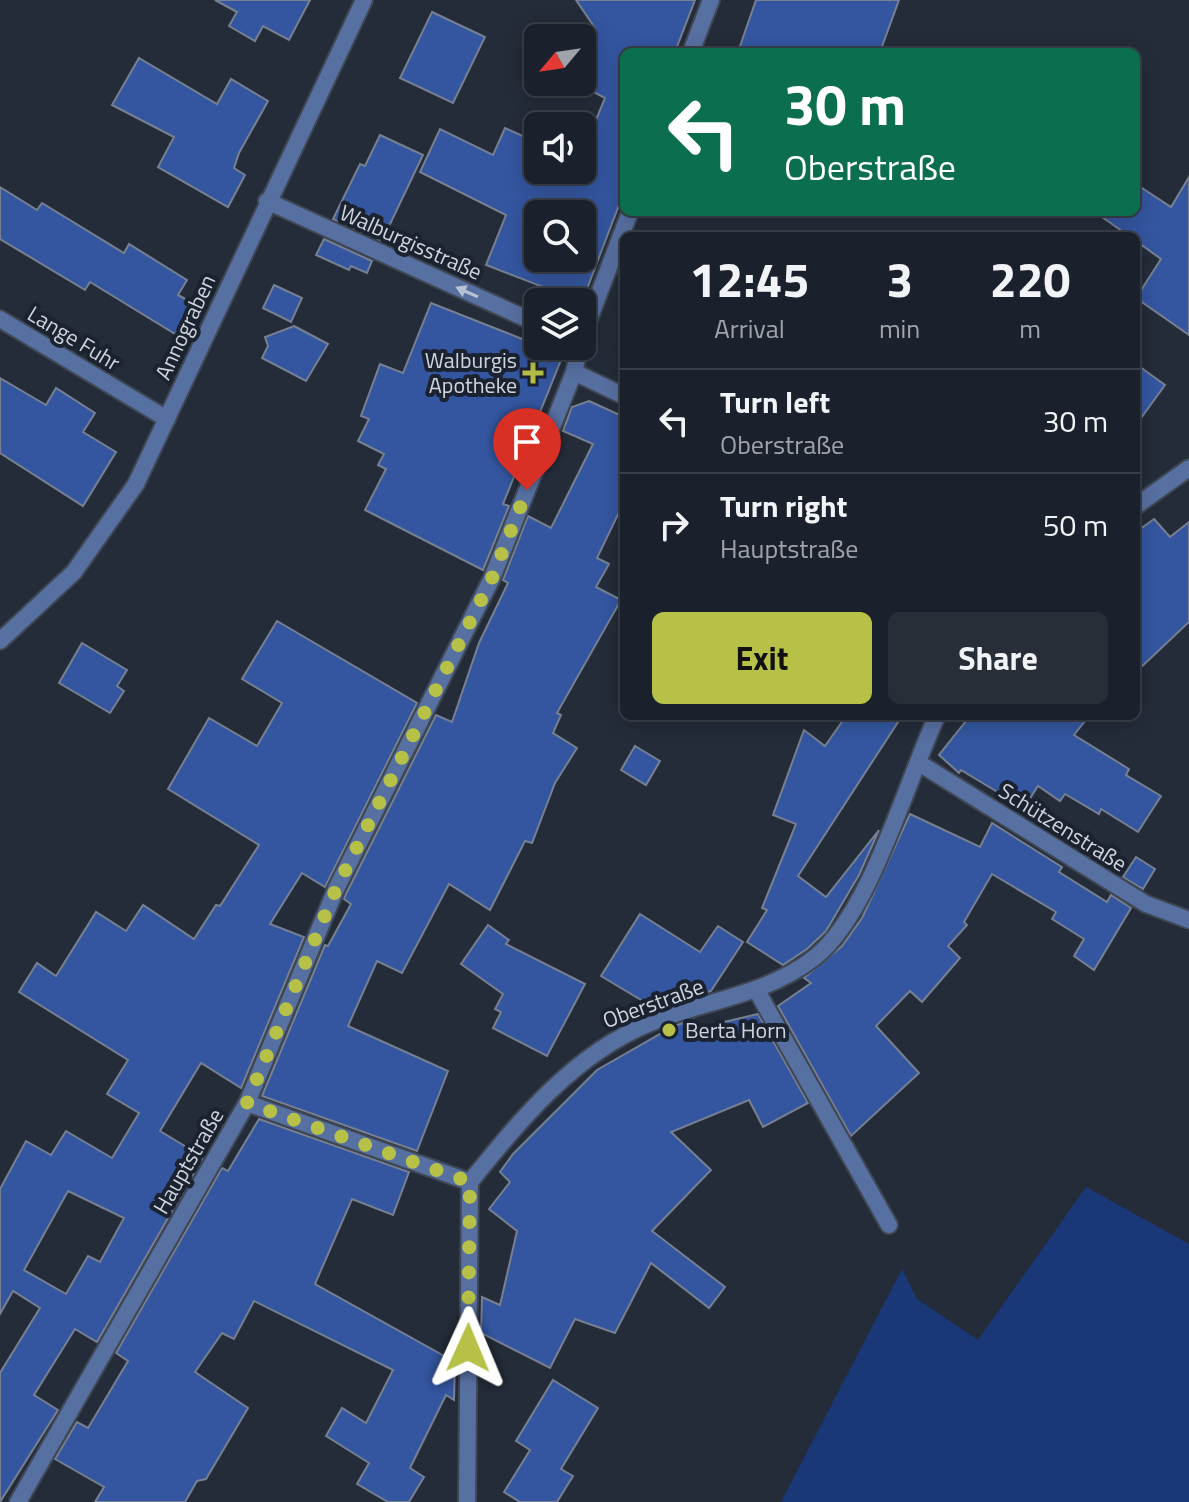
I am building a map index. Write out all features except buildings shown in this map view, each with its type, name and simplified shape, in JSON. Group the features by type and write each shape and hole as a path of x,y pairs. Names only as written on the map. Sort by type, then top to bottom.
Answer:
{"street":[{"name":"Annograben","path":"0,641 74,572 136,484 364,0"},
{"path":"693,48 711,0"},
{"name":"Walburgisstraße","path":"267,201 524,318"},
{"path":"596,301 620,238"},
{"name":"Lange Fuhr","path":"0,319 167,419"},
{"name":"Hauptstraße","path":"18,1502 247,1103 336,889 492,578 577,360"},
{"path":"574,372 620,394"},
{"path":"1140,503 1189,468"},
{"name":"Oberstraße","path":"470,1182 521,1118 603,1044 653,1022 757,991 815,958 853,913 935,720"},
{"name":"Schützenstraße","path":"919,763 1146,904 1189,920"},
{"path":"757,991 889,1225"},
{"path":"247,1103 470,1182 467,1502"}],"shaded area":[{"path":"1086,1187 1189,1244 1189,1502 781,1502 902,1269 917,1299 978,1340"}],"place":[{"name":"Walburgis Apotheke","path":"533,373"},
{"name":"Berta Horn","path":"669,1030"}],"route":[{"path":"468,1348 470,1182 247,1103 336,889 492,578 527,490"}]}
